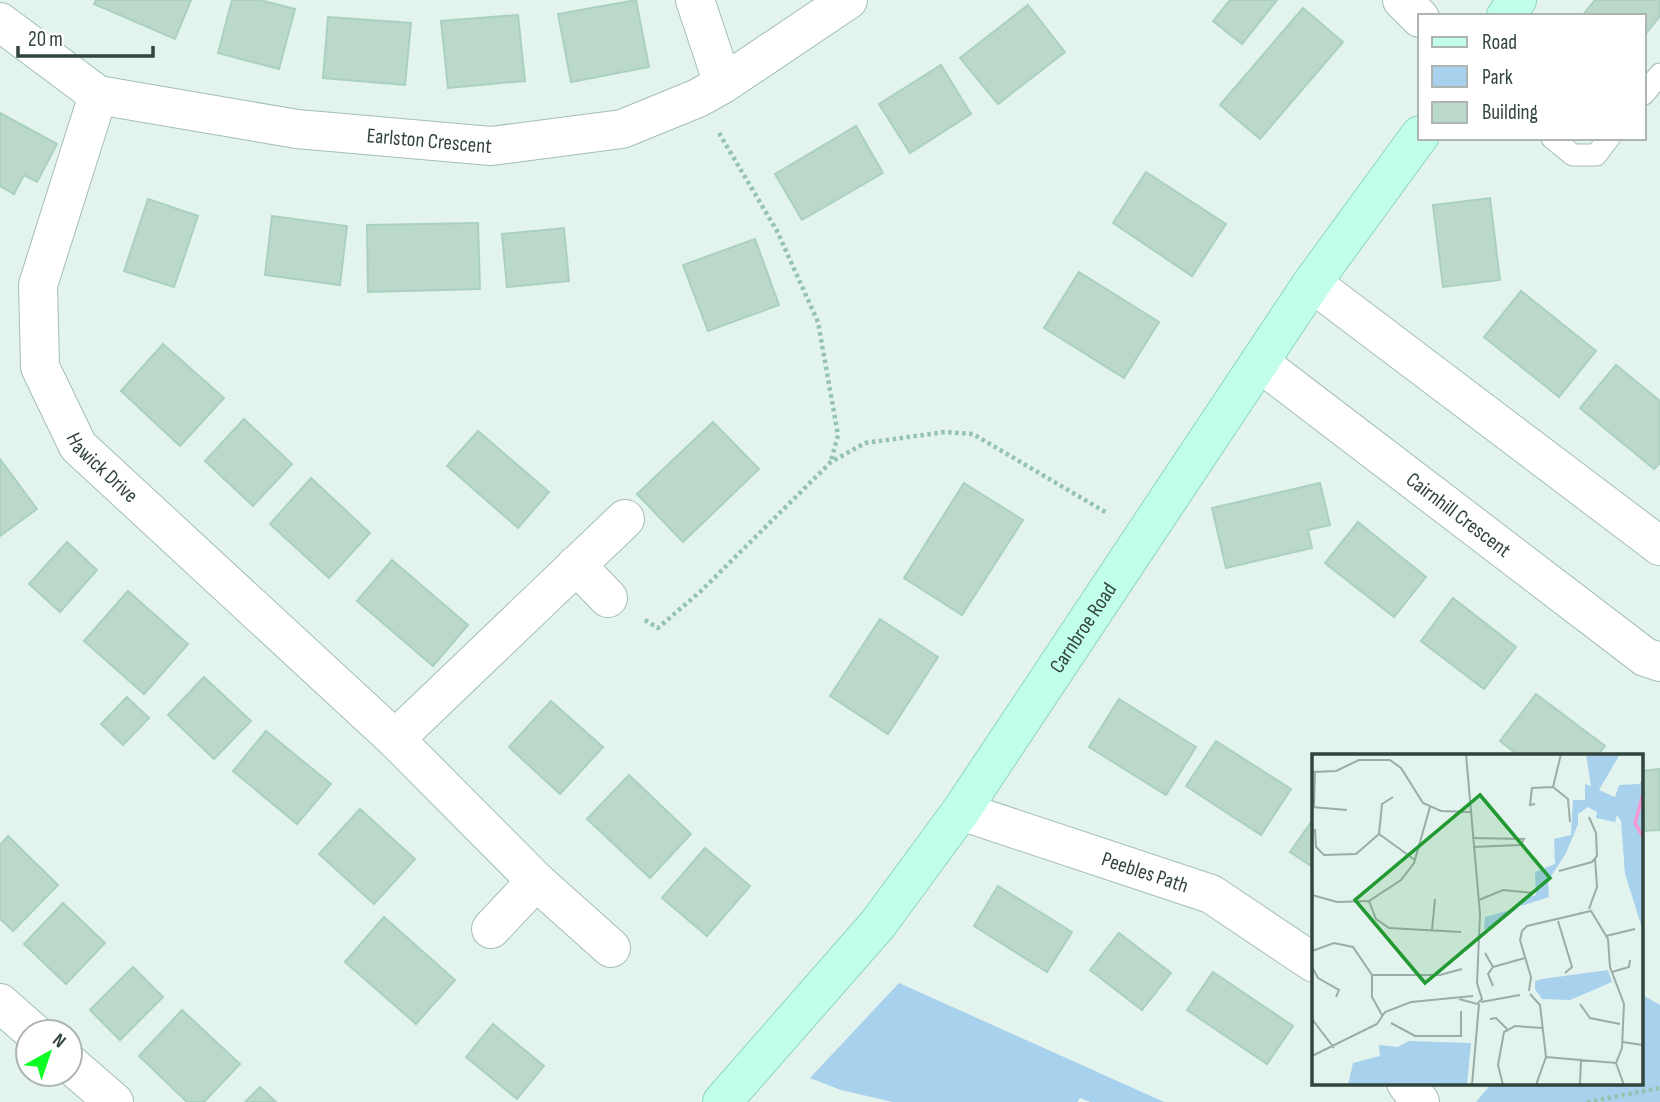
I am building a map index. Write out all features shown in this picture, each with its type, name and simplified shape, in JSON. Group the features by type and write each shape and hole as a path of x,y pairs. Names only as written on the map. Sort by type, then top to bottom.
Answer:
{"street":[{"path":"695,0 711,91"},
{"name":"Earlston Crescent","path":"0,22 98,95 297,129 491,146 622,129 711,91 848,0"},
{"path":"1402,0 1418,16"},
{"name":"Hawick Drive","path":"98,95 38,285 40,367 78,446 395,739 536,881 611,948"},
{"name":"Carnbroe Road","path":"722,1102 878,924 961,811 1312,283 1418,138"},
{"path":"1312,283 1660,546"},
{"name":"Cairnhill Crescent","path":"1260,363 1645,657 1660,662"},
{"path":"395,739 625,519"},
{"path":"576,565 608,598"},
{"name":"Peebles Path","path":"961,811 1211,894 1312,962"},
{"path":"491,929 536,881"},
{"path":"0,1003 17,1018"},
{"path":"84,1076 114,1102"},
{"path":"1407,1084 1420,1102"}],"lane":[{"path":"1646,91 1660,74"},
{"path":"1554,140 1573,155 1596,155 1607,140"}],"path":[{"path":"711,91 818,322 838,435 831,462"},
{"path":"608,598 658,628 701,591 831,462 865,443 945,432 973,434 1144,535"},
{"path":"1587,1102 1660,1088"}],"green space":[{"path":"899,983 1164,1102 1091,1102 1080,1098 1077,1102 893,1102 841,1090 810,1078"},
{"path":"1642,995 1660,1005 1660,1102 1476,1102 1491,1084 1642,1084"}],"building":[{"path":"96,0 191,0 175,39 94,4"},
{"path":"232,0 260,0 295,9 279,69 218,53"},
{"path":"636,0 649,67 571,82 558,14"},
{"path":"1230,0 1277,0 1242,44 1213,21"},
{"path":"1595,0 1660,0 1660,16 1646,34 1646,14 1584,14"},
{"path":"1028,5 1065,52 998,104 960,58"},
{"path":"1303,8 1343,42 1260,139 1220,105"},
{"path":"518,15 525,81 448,88 441,21"},
{"path":"328,17 411,23 405,85 323,78"},
{"path":"941,65 971,114 910,153 879,104"},
{"path":"0,113 57,144 37,182 24,175 14,194 0,186"},
{"path":"856,126 883,173 802,220 775,174"},
{"path":"1146,172 1226,224 1192,276 1113,223"},
{"path":"1490,198 1500,280 1443,287 1433,205"},
{"path":"148,199 198,216 174,287 124,271"},
{"path":"272,216 347,226 340,285 265,275"},
{"path":"478,223 480,289 368,292 367,225"},
{"path":"564,228 569,281 507,287 502,234"},
{"path":"755,239 779,305 708,331 683,265"},
{"path":"1079,272 1159,322 1124,378 1044,328"},
{"path":"1521,291 1596,351 1559,397 1484,337"},
{"path":"163,344 224,398 180,446 121,391"},
{"path":"1616,365 1660,401 1660,463 1654,469 1580,408"},
{"path":"244,419 292,464 253,506 205,461"},
{"path":"713,422 759,469 683,542 637,494"},
{"path":"478,431 549,492 518,528 447,466"},
{"path":"0,459 37,509 0,536"},
{"path":"311,478 370,533 329,578 270,524"},
{"path":"964,483 1023,520 962,615 904,578"},
{"path":"1320,483 1330,525 1308,530 1312,548 1226,568 1212,508"},
{"path":"1358,522 1426,577 1394,617 1325,563"},
{"path":"67,542 97,570 60,612 29,584"},
{"path":"392,560 468,625 433,666 357,601"},
{"path":"128,591 188,644 144,694 84,641"},
{"path":"1453,598 1516,647 1484,689 1421,641"},
{"path":"880,619 938,657 888,734 830,696"},
{"path":"204,677 251,721 214,759 168,715"},
{"path":"1536,694 1605,746 1599,754 1517,754 1500,741"},
{"path":"127,697 149,718 123,745 101,724"},
{"path":"1119,699 1196,747 1166,795 1089,747"},
{"path":"551,701 603,747 560,794 509,747"},
{"path":"266,731 331,784 297,824 233,771"},
{"path":"1216,741 1291,789 1261,835 1186,786"},
{"path":"1660,769 1660,830 1642,831 1642,771"},
{"path":"629,775 691,834 650,878 587,819"},
{"path":"360,809 415,859 374,904 319,854"},
{"path":"1312,821 1312,867 1290,852"},
{"path":"8,836 58,885 13,931 0,919 0,845"},
{"path":"705,848 750,886 707,936 662,898"},
{"path":"998,886 1072,932 1047,972 974,926"},
{"path":"63,903 105,943 66,984 24,944"},
{"path":"384,917 455,980 416,1024 345,962"},
{"path":"1119,933 1171,973 1142,1010 1090,970"},
{"path":"133,967 163,997 120,1040 90,1010"},
{"path":"1213,972 1293,1026 1267,1064 1187,1010"},
{"path":"182,1010 240,1064 204,1102 187,1102 139,1056"},
{"path":"493,1024 544,1066 517,1099 466,1057"},
{"path":"260,1087 276,1102 245,1102"}]}
